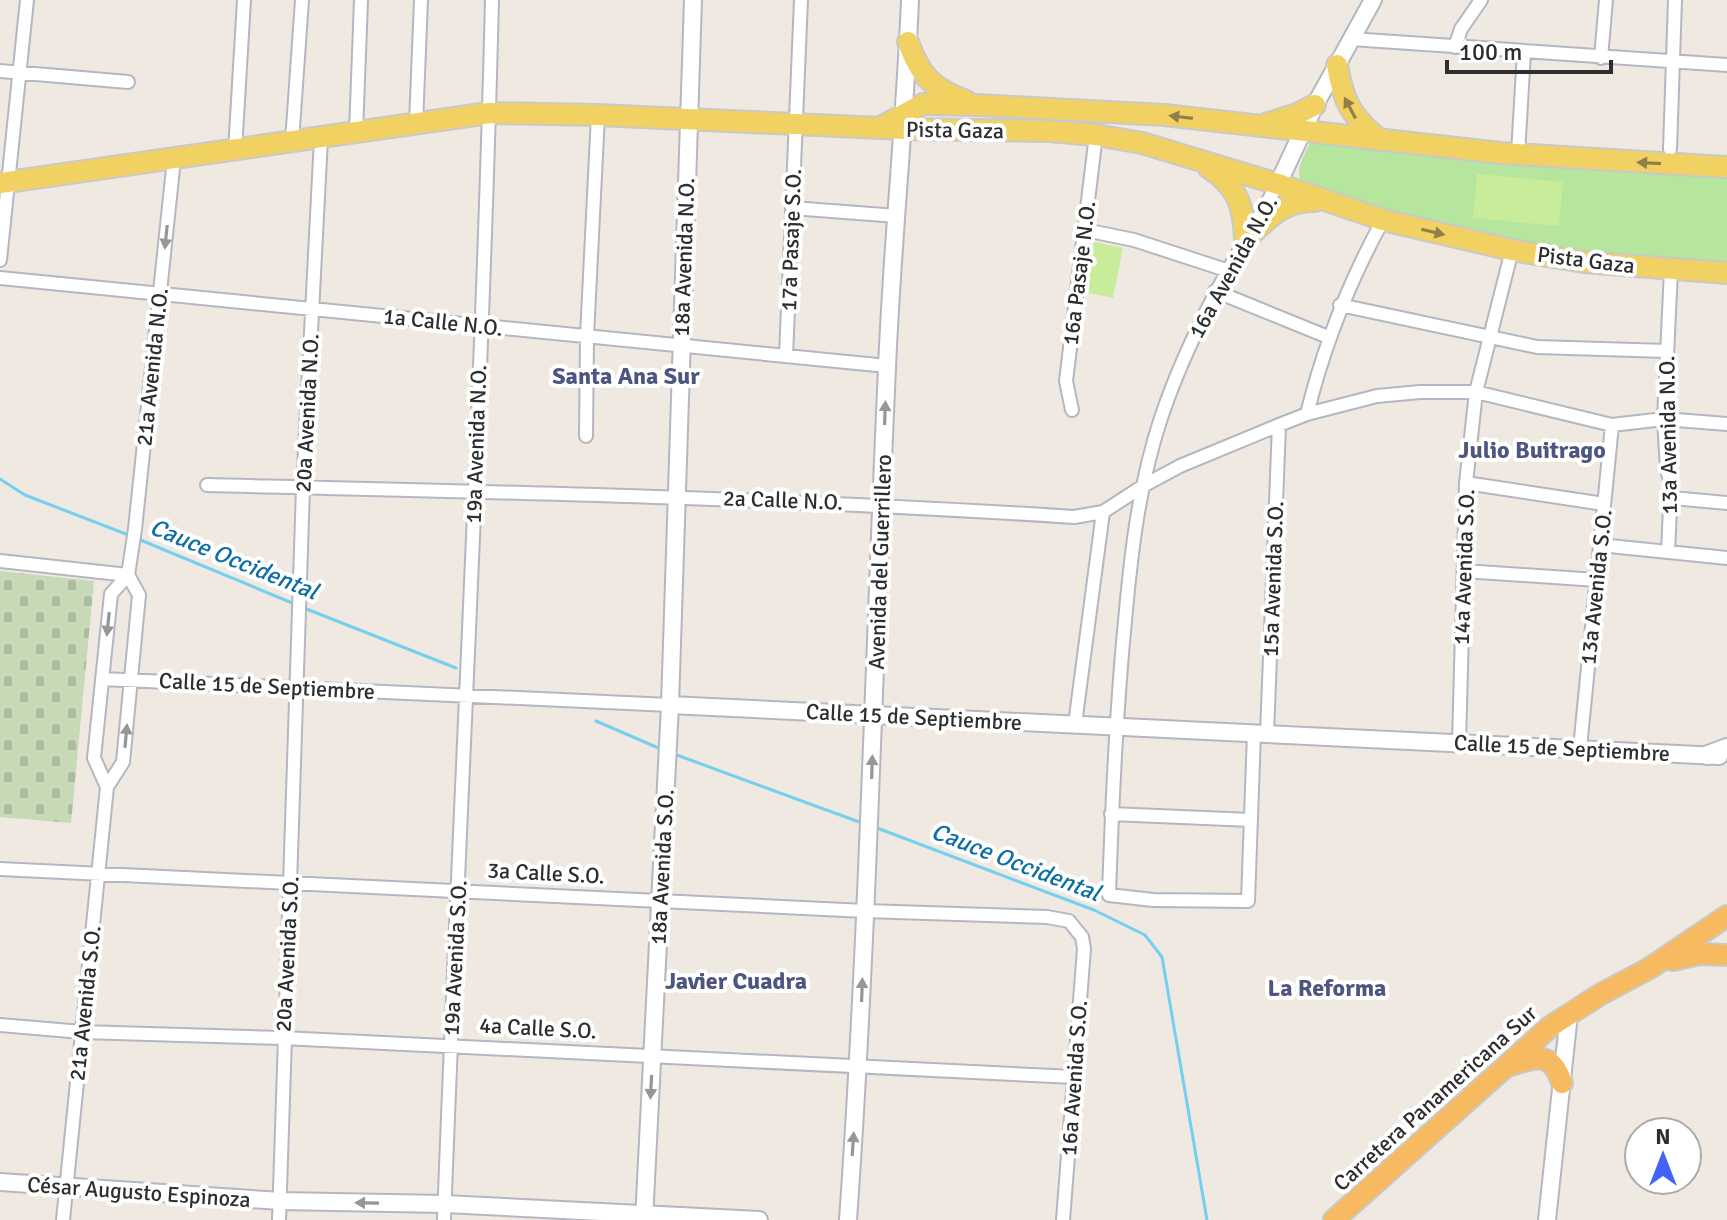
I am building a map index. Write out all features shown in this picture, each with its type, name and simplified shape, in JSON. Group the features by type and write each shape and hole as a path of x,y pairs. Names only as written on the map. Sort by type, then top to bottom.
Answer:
{"highway":[{"path":"1650,968 1719,922 1727,899"},
{"path":"1650,968 1692,955 1727,955"},
{"name":"Carretera Panamericana Sur","path":"1334,1220 1534,1040 1569,1014 1650,968"},
{"path":"1504,1068 1530,1058 1549,1060 1557,1067 1562,1083"}],"main road":[{"path":"908,42 924,77 947,93 977,105"},
{"path":"1337,65 1340,86 1351,112 1364,128 1380,140"},
{"name":"Pista Gaza","path":"903,122 923,104 1164,115 1518,154 1727,167"},
{"path":"1258,126 1315,105"},
{"path":"5,182 489,113 795,125"},
{"name":"Pista Gaza","path":"795,125 879,128 903,122 1096,135 1142,143 1383,220 1512,250 1584,262 1727,273"},
{"path":"1196,160 1224,178 1237,193 1244,214 1245,240"},
{"path":"1245,240 1287,205 1304,201 1331,202"},
{"path":"1708,755 1727,748"}],"street":[{"path":"0,260 5,182 27,0"},
{"path":"235,151 244,0"},
{"path":"292,142 302,0"},
{"path":"356,133 361,0"},
{"path":"416,124 421,0"},
{"name":"19a Avenida N.O.","path":"466,696 492,0"},
{"name":"18a Avenida N.O.","path":"670,705 693,0"},
{"name":"17a Pasaje S.O.","path":"786,356 801,0"},
{"name":"Avenida del Guerrillero","path":"848,1220 859,1068 887,366 910,0"},
{"path":"1278,184 1315,105 1373,0"},
{"path":"1455,47 1461,29 1481,0"},
{"path":"1601,58 1606,0"},
{"path":"1670,149 1675,0"},
{"path":"1351,39 1727,65"},
{"path":"1518,154 1524,52"},
{"path":"0,71 128,82"},
{"path":"586,436 587,336 598,115"},
{"name":"16a Pasaje N.O.","path":"1072,410 1066,381 1096,135"},
{"name":"20a Avenida N.O.","path":"297,688 303,488 321,138"},
{"name":"21a Avenida N.O.","path":"102,679 111,594 128,575 133,544 174,159"},
{"name":"16a Avenida N.O.","path":"1111,814 1114,726 1130,566 1143,486 1161,419 1180,367 1226,270 1278,184"},
{"path":"792,208 897,216"},
{"path":"1307,414 1340,305 1383,220"},
{"path":"1085,230 1157,246 1226,270"},
{"name":"14a Avenida S.O.","path":"1459,743 1466,483 1476,392 1512,250"},
{"name":"13a Avenida N.O.","path":"1668,552 1672,498 1664,419 1671,270"},
{"name":"1a Calle N.O.","path":"0,278 887,366"},
{"path":"1215,291 1328,337"},
{"path":"1340,305 1537,347 1667,351"},
{"path":"1476,392 1612,425 1664,419 1727,424"},
{"name":"2a Calle N.O.","path":"207,485 678,496 1074,517 1103,512 1180,466 1307,414 1377,396 1476,392"},
{"name":"15a Avenida S.O.","path":"1111,814 1109,895 1153,900 1248,901 1279,425"},
{"name":"13a Avenida S.O.","path":"1580,748 1612,425"},
{"path":"1466,483 1604,504"},
{"path":"1672,498 1727,503"},
{"path":"1075,724 1103,512"},
{"path":"1600,545 1727,558"},
{"path":"0,561 128,575"},
{"path":"1464,571 1597,580"},
{"name":"21a Avenida N.O.","path":"128,575 139,595 131,680"},
{"name":"Calle 15 de Septiembre","path":"102,679 1727,756"},
{"name":"21a Avenida S.O.","path":"102,679 94,758 107,787"},
{"name":"21a Avenida S.O.","path":"63,1220 107,787 123,762 131,680"},
{"name":"20a Avenida S.O.","path":"279,1220 297,688"},
{"name":"19a Avenida S.O.","path":"444,1212 466,696"},
{"name":"18a Avenida S.O.","path":"644,1217 670,705"},
{"path":"1111,814 1251,820"},
{"name":"3a Calle S.O.","path":"0,869 459,893 1061,918 1069,921 1082,937"},
{"name":"16a Avenida S.O.","path":"1063,1220 1084,949 1082,937"},
{"path":"1547,1220 1569,1014"},
{"name":"4a Calle S.O.","path":"0,1025 82,1032 283,1038 1074,1077"},
{"name":"César Augusto Espinoza","path":"0,1182 66,1189 444,1212 759,1220"}],"green space":[{"path":"1310,143 1504,162 1727,175 1727,262 1635,256 1543,245 1482,236 1415,220 1304,187 1299,170"},
{"path":"1477,174 1563,182 1559,226 1473,218"},
{"path":"1094,242 1123,248 1113,298 1084,292"},
{"path":"0,571 94,581 71,823 0,817"}],"waterway":[{"name":"Cauce Occidental","path":"0,479 25,495 131,536"},
{"name":"Cauce Occidental","path":"138,539 297,605"},
{"name":"Cauce Occidental","path":"304,608 456,668"},
{"name":"Cauce Occidental","path":"596,721 663,750"},
{"name":"Cauce Occidental","path":"674,754 862,823"},
{"name":"Cauce Occidental","path":"877,828 1094,910 1145,935 1162,957 1207,1220"}],"district":[{"name":"Santa Ana Sur","path":"626,376"},
{"name":"Julio Buitrago","path":"1532,450"},
{"name":"Javier Cuadra","path":"736,981"},
{"name":"La Reforma","path":"1327,988"}]}
